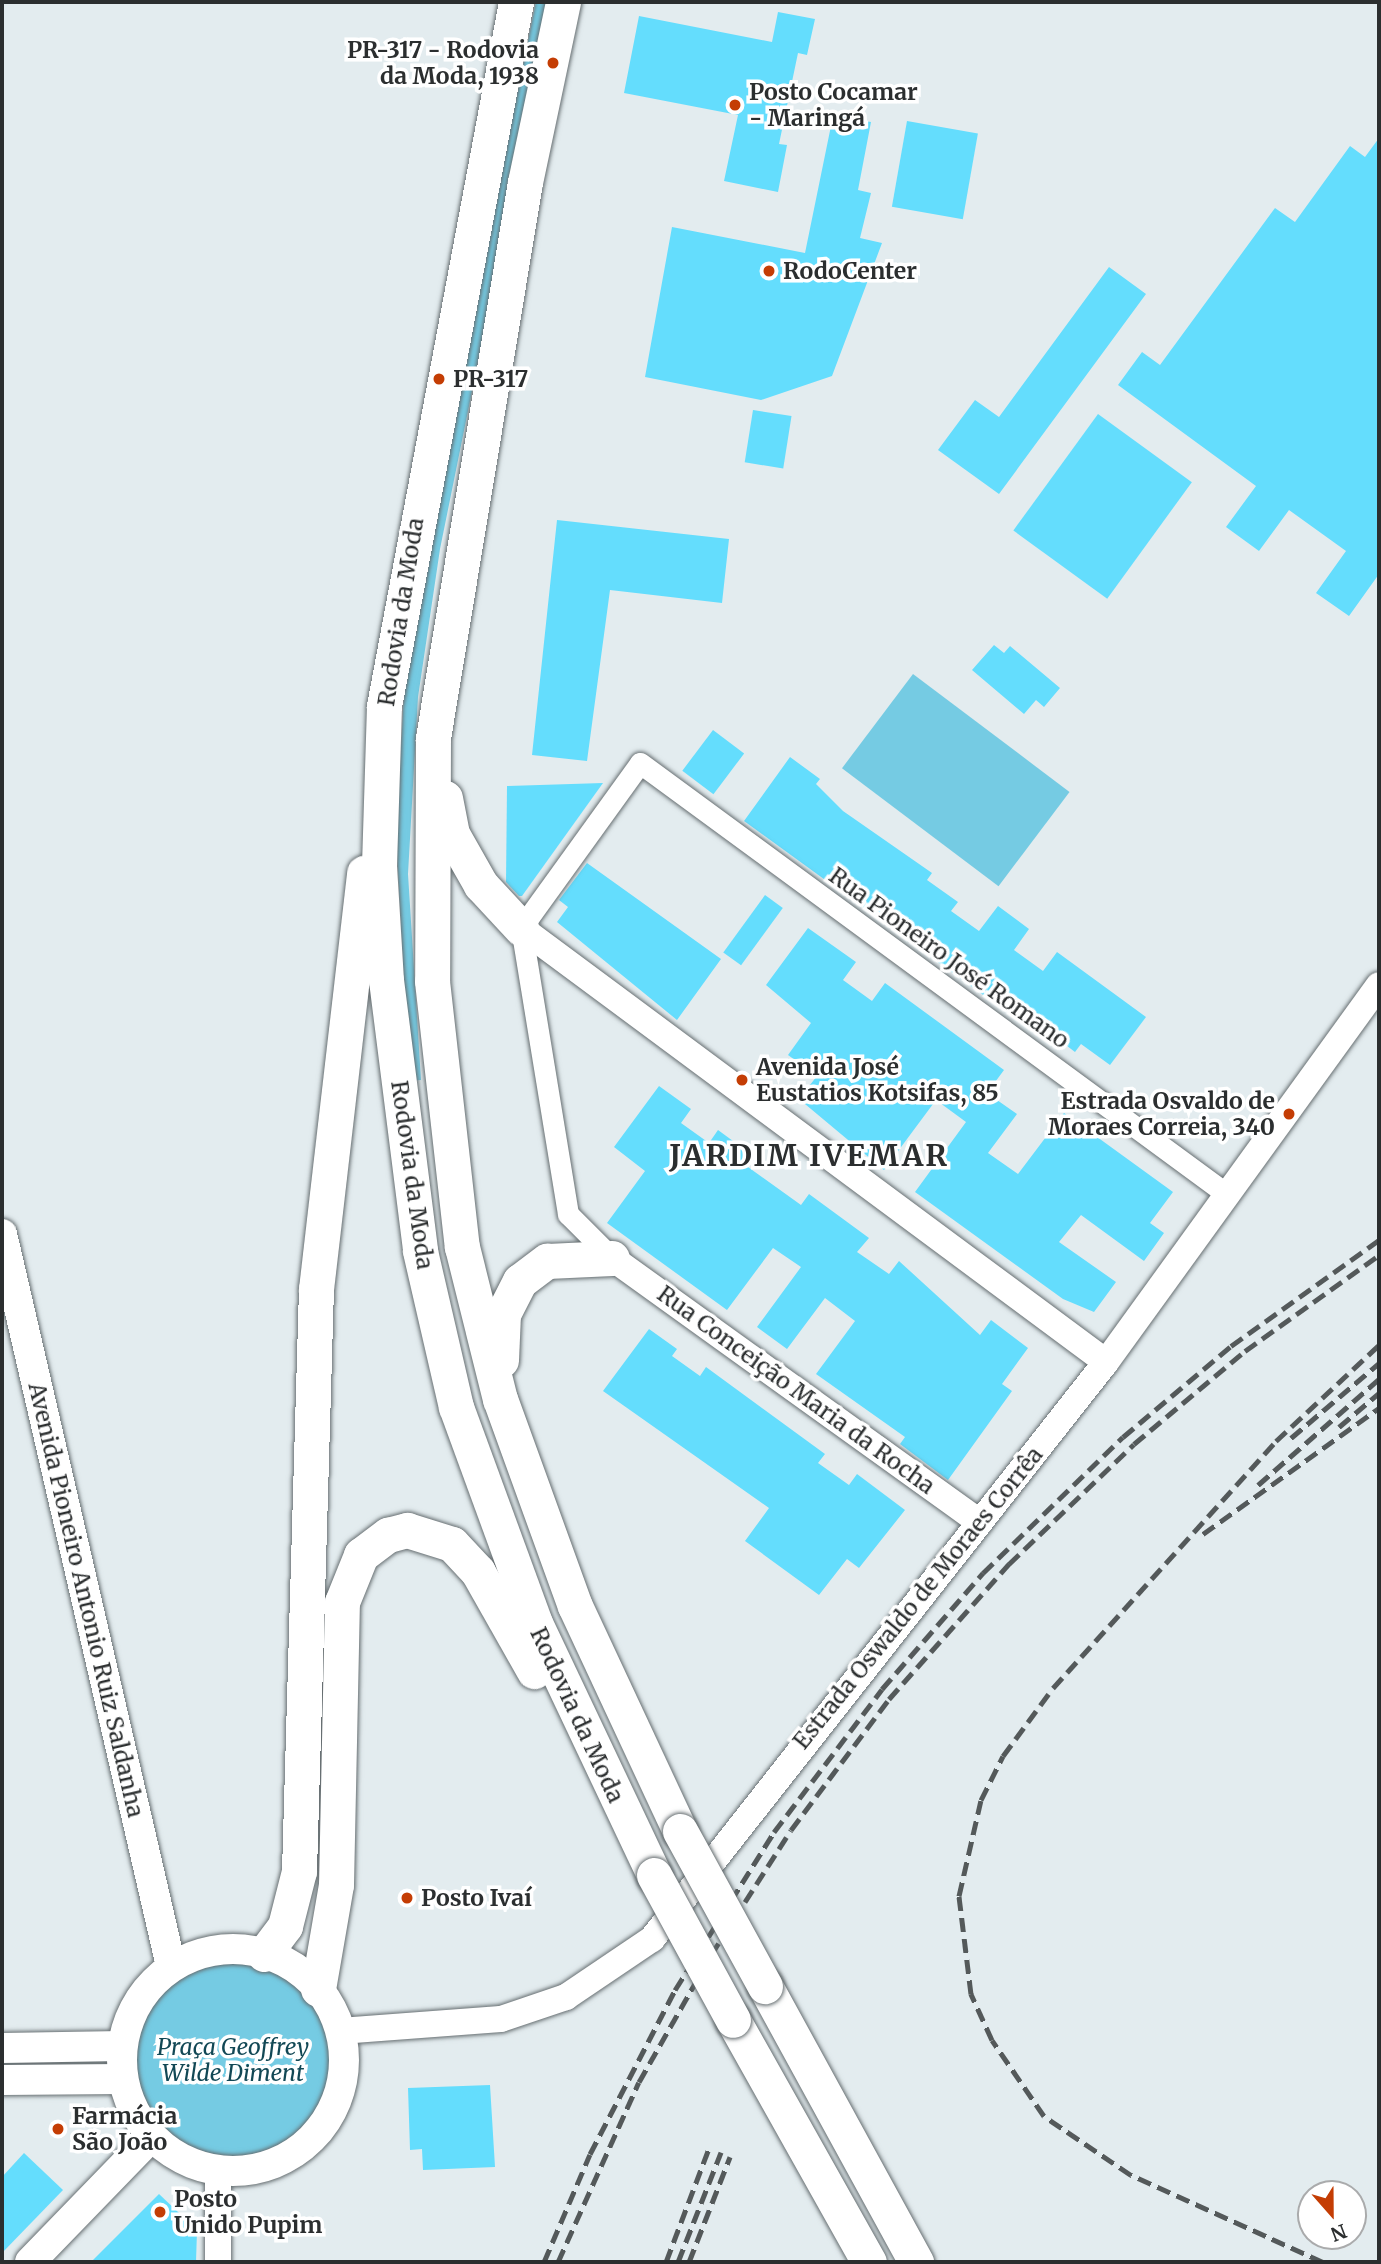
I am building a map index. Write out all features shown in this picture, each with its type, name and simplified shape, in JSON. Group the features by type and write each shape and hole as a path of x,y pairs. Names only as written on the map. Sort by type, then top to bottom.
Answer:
{"highway":[{"name":"Rodovia da Moda","path":"516,2 384,706 379,866 386,980 420,1251 456,1407 494,1518 629,1828 869,2262"},
{"name":"Rodovia da Moda","path":"563,2 525,183 433,738 432,981 443,1103 462,1247 500,1399 575,1606 680,1831 916,2262"},
{"path":"264,1954 285,1926 299,1871 316,1289 384,706"},
{"path":"433,738 452,834 481,885 520,928"},
{"path":"500,1399 503,1314 520,1280 547,1261 572,1255 612,1258"},
{"path":"318,1989 336,1885 342,1602 361,1555 388,1535 424,1531 465,1555 629,1828"}],"main road":[{"name":"Avenida Pioneiro Antonio Ruiz Saldanha","path":"2,1234 171,1966"},
{"path":"207,1952 264,1954 318,1989 340,2031 344,2067 336,2102 315,2137 289,2157 254,2169 218,2171 188,2163 151,2137 132,2110 122,2079 122,2046 140,1999 171,1966 207,1952"},
{"path":"2,2048 122,2046"},
{"path":"2,2080 122,2079"},
{"path":"30,2262 151,2137"}],"street":[{"name":"Rua Pioneiro José Romano","path":"520,928 639,763 1228,1195"},
{"path":"520,928 568,1214 612,1258"},
{"path":"520,928 1107,1362"},
{"name":"Estrada Oswaldo de Moraes Corrêa","path":"340,2031 501,2019 566,1997 652,1939 1107,1362 1379,985"},
{"name":"Rua Conceição Maria da Rocha","path":"612,1258 980,1522"},
{"path":"218,2171 218,2262"}],"green space":[{"path":"536,2 551,2 440,549 418,697 408,874 421,1080 409,1081 396,833 404,695 425,542"},
{"path":"913,674 1070,792 999,886 842,768"},
{"name":"Praça Geoffrey Wilde Diment","path":"233,1949 255,1951 285,1962 303,1974 319,1990 331,2008 339,2028 344,2060 342,2082 331,2112 319,2130 303,2146 285,2158 265,2166 233,2171 211,2169 181,2158 163,2146 147,2130 135,2112 127,2092 122,2060 124,2038 135,2008 147,1990 163,1974 181,1962 201,1954"}],"building":[{"name":"Posto Cocamar - Maringá","path":"778,12 815,19 807,55 798,53 779,144 787,145 778,192 724,181 738,115 624,93 639,16 772,42"},
{"name":"RodoCenter","path":"833,116 871,122 858,190 871,193 860,238 882,243 832,376 761,400 645,377 672,227 805,253"},
{"path":"907,121 978,134 963,219 892,207"},
{"path":"1379,138 1379,574 1349,616 1316,593 1346,551 1289,510 1259,551 1226,527 1256,486 1118,385 1142,352 1160,365 1275,208 1295,222 1350,146 1365,157"},
{"path":"1109,267 1146,294 999,494 938,450 975,400 999,417"},
{"path":"753,410 792,416 783,468 745,462"},
{"path":"1098,414 1192,482 1107,599 1013,530"},
{"path":"557,520 729,539 722,603 610,590 587,761 532,755"},
{"path":"994,645 1004,653 1010,646 1060,688 1044,707 1036,700 1024,714 972,670"},
{"path":"713,730 744,753 713,794 682,771"},
{"path":"790,757 820,779 816,784 843,811 932,873 927,880 958,902 951,911 979,931 998,906 1029,929 1014,950 1043,971 1057,952 1146,1017 1110,1065 1081,1044 1075,1052 1046,1030 1041,1037 744,821"},
{"path":"603,783 522,896 519,896 506,882 507,786"},
{"path":"587,863 721,959 677,1020 557,922 568,907 559,900"},
{"path":"765,895 783,908 741,965 723,952"},
{"path":"808,928 856,962 843,980 872,1001 885,983 1004,1070 987,1093 1017,1114 988,1153 1018,1174 1064,1113 1173,1192 1150,1223 1164,1233 1144,1261 1081,1215 1059,1242 1116,1282 1094,1312 1063,1299 915,1192 966,1122 936,1100 884,1170 799,1099 817,1076 788,1055 811,1023 766,985"},
{"path":"659,1086 691,1109 681,1123 709,1143 718,1130 748,1152 741,1162 801,1205 809,1194 869,1238 857,1252 889,1274 899,1261 980,1335 991,1320 1028,1348 1002,1384 1012,1391 948,1480 900,1444 905,1437 816,1374 855,1321 825,1298 787,1349 757,1327 801,1267 773,1248 727,1310 607,1223 645,1171 614,1147"},
{"path":"649,1329 677,1349 672,1356 700,1376 706,1367 825,1454 818,1463 849,1485 857,1474 905,1510 859,1568 847,1559 819,1595 745,1541 769,1508 603,1391"},
{"path":"490,2085 495,2167 423,2170 422,2149 410,2150 408,2088"},
{"path":"24,2153 63,2190 2,2253 2,2177"},
{"name":"Posto Unido Pupim","path":"159,2194 197,2230 196,2262 91,2262"}],"railway":[{"path":"544,2262 590,2154 675,1990 774,1832 882,1689 983,1573 1123,1437 1231,1346 1379,1240"},
{"path":"558,2262 639,2082 711,1955 791,1830 889,1699 1009,1564 1134,1444 1245,1351 1379,1255"},
{"path":"1323,2262 1131,2175 1044,2116 992,2040 971,1994 959,1896 981,1800 1003,1756 1053,1688 1276,1441 1379,1345"},
{"path":"1291,1438 1379,1363"},
{"path":"1258,1485 1379,1379"},
{"path":"1339,1427 1379,1393"},
{"path":"1203,1534 1379,1408"},
{"path":"666,2262 709,2148"},
{"path":"678,2262 721,2152"},
{"path":"689,2262 730,2157"}],"place":[{"name":"PR-317 - Rodovia da Moda, 1938","path":"553,63"},
{"name":"Posto Cocamar - Maringá","path":"735,105"},
{"name":"RodoCenter","path":"769,271"},
{"name":"PR-317","path":"439,379"},
{"name":"Avenida José Eustatios Kotsifas, 85","path":"742,1080"},
{"name":"Estrada Osvaldo de Moraes Correia, 340","path":"1289,1114"},
{"name":"Posto Ivaí","path":"407,1898"},
{"name":"Farmácia São João","path":"58,2129"},
{"name":"Posto Unido Pupim","path":"160,2212"}],"district":[{"name":"JARDIM IVEMAR","path":"809,1155"}]}
